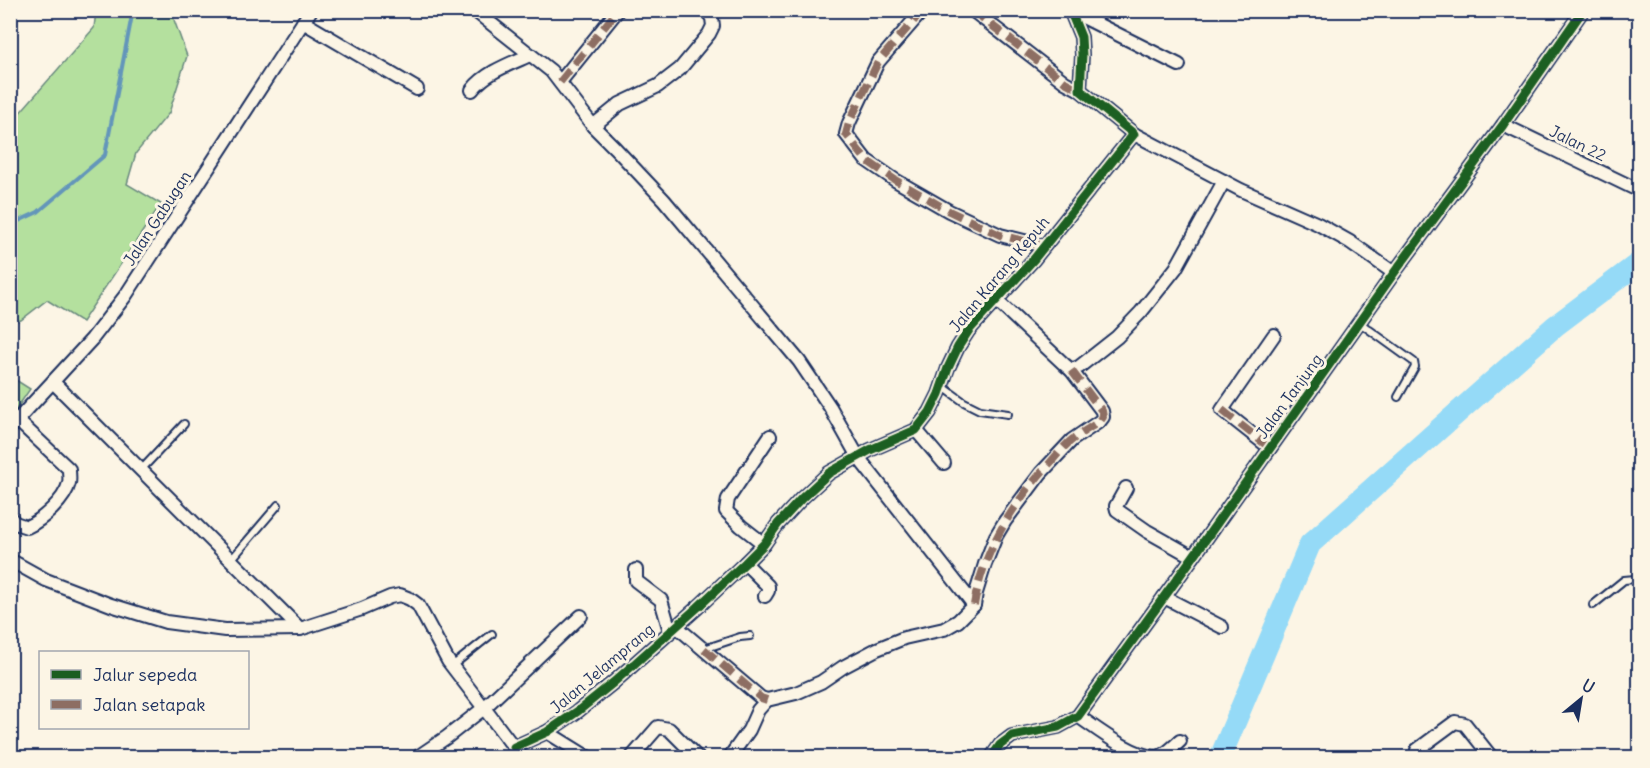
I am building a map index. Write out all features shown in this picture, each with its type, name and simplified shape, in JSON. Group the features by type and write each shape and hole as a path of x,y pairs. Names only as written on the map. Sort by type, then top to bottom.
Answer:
{"street":[{"name":"Jalan Gabugan","path":"13,422 92,339 126,295 310,10"},
{"path":"474,10 550,71 593,126 664,200 799,361 830,407 858,457 974,605"},
{"path":"560,82 618,10"},
{"path":"593,126 620,104 658,86 680,69 713,26 712,18 706,10"},
{"path":"923,10 878,62 846,134 866,160 895,180 950,211 1000,235 1044,246"},
{"name":"Jalan Tanjung","path":"991,758 1000,745 1012,736 1058,727 1078,716 1394,273 1503,125 1582,10"},
{"path":"974,11 1065,82 1080,90 1134,134 1224,181 1318,224 1350,242 1394,273"},
{"path":"1070,11 1179,65"},
{"path":"1070,11 1081,37 1080,90"},
{"path":"303,22 417,89"},
{"path":"472,90 493,72 530,55"},
{"name":"Jalan 22","path":"1503,125 1640,191"},
{"name":"Jalan Karang Kepuh","path":"916,430 930,412 948,368 969,330 998,301 1134,134"},
{"path":"1071,370 1079,368 1117,337 1141,312 1176,268 1224,181"},
{"path":"636,570 636,581 661,600 673,628 704,649 760,698 767,700 796,693 821,682 843,667 904,638 944,629 958,621 974,605 985,564 1005,521 1041,473 1072,440 1103,417 1102,411 1071,370 998,301"},
{"path":"1270,448 1222,410 1274,335"},
{"path":"53,382 300,630"},
{"path":"10,517 15,523 27,527 36,523 63,498 70,481 69,469 13,422"},
{"path":"673,628 745,563 802,498 829,473 916,430 944,463"},
{"path":"764,544 726,511 728,499 770,436"},
{"path":"1126,488 1116,506 1117,510 1147,531 1193,557"},
{"path":"10,560 46,580 111,605 166,622 225,630 300,630 400,595 418,605 452,666 522,758"},
{"path":"745,563 768,586 765,596"},
{"path":"1164,597 1222,627"},
{"path":"416,758 484,708 581,615"},
{"name":"Jalan Jelamprang","path":"514,747 547,732 578,711 614,682 673,628"},
{"path":"729,758 767,700"},
{"path":"1078,716 1137,755 1158,757 1180,741"},
{"path":"1419,758 1418,750 1455,722 1465,724 1492,758"},
{"path":"631,758 658,728 669,729 698,758"},
{"path":"547,732 589,758"}],"lane":[{"path":"1360,323 1414,362 1415,367 1398,397"},
{"path":"942,385 964,402 981,410 1008,414"},
{"path":"141,470 184,424"},
{"path":"231,560 278,505"},
{"path":"1593,605 1624,580 1640,581"},
{"path":"452,666 492,634"},
{"path":"704,649 750,636"}],"green space":[{"path":"96,11 175,11 173,17 187,56 169,113 136,153 127,184 161,204 82,322 47,300 21,320 11,322 11,115 17,116 94,28"},
{"path":"11,377 30,389 15,411 11,408"}],"waterway":[{"path":"10,225 38,212 105,155 133,10"},
{"path":"1220,758 1310,544 1555,326 1640,262"}],"marked path":[{"path":"560,82 618,10"},
{"path":"923,10 878,62 846,134 866,160 895,180 949,211 1000,235 1044,246"},
{"path":"972,10 1065,82 1080,90"},
{"path":"974,605 984,566 1012,511 1036,478 1064,448 1103,417 1102,411 1071,370"},
{"path":"1222,410 1270,448"},
{"path":"704,649 761,698 767,700"}],"cycle path":[{"path":"514,747 547,732 614,682 745,563 802,498 829,473 870,450 916,430 930,412 948,368 969,330 1034,259 1134,134 1080,90 1081,37 1070,10"},
{"path":"991,758 1000,745 1012,736 1058,727 1078,716 1394,273 1503,125 1583,10"}]}
